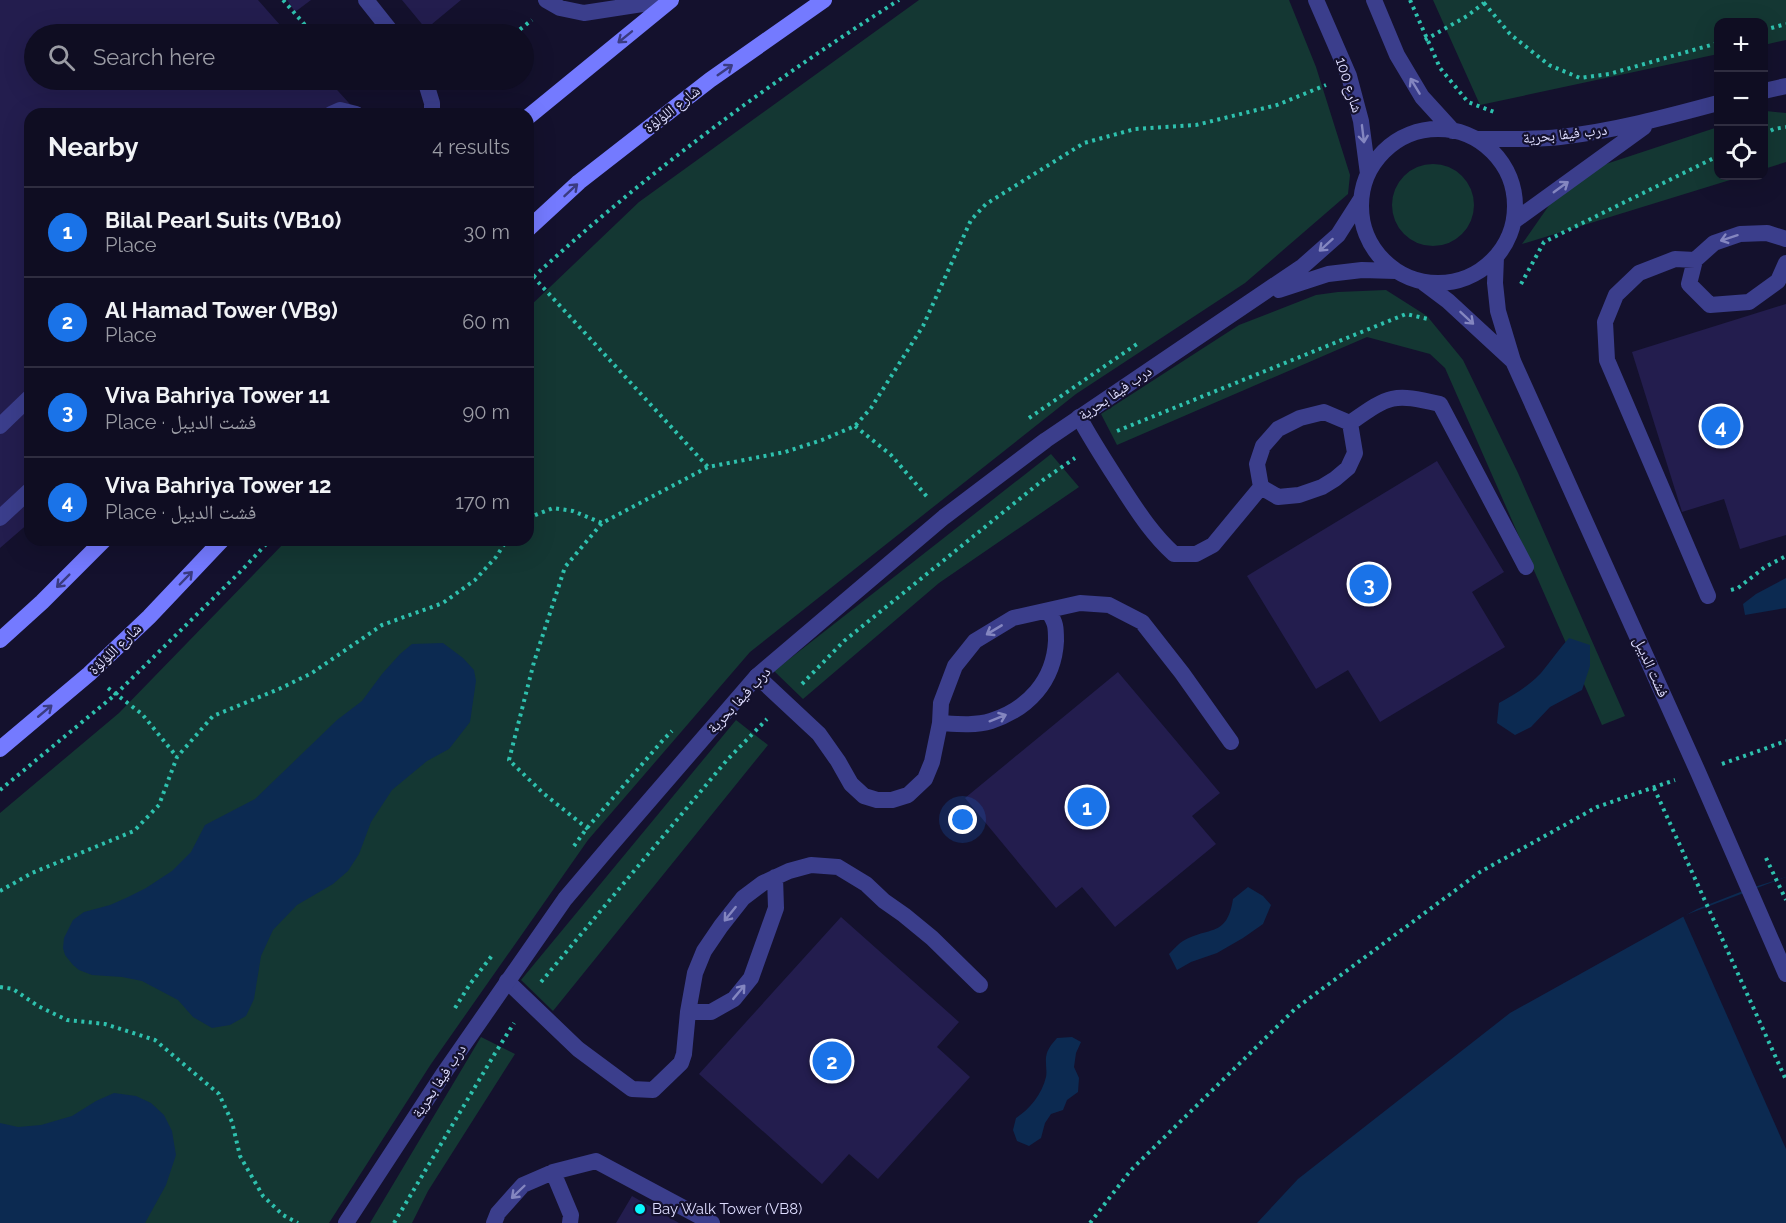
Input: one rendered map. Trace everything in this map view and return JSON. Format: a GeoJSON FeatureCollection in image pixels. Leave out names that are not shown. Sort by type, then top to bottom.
{"type":"FeatureCollection","features":[{"type":"Feature","properties":{"kind":"main road"},"geometry":{"type":"LineString","coordinates":[[534,112],[669,0]]}},
{"type":"Feature","properties":{"kind":"main road","name":"شارع اللؤلؤة"},"geometry":{"type":"LineString","coordinates":[[534,223],[579,182],[710,80],[824,0]]}},
{"type":"Feature","properties":{"kind":"main road"},"geometry":{"type":"LineString","coordinates":[[0,640],[98,546]]}},
{"type":"Feature","properties":{"kind":"main road","name":"شارع اللؤلؤة"},"geometry":{"type":"LineString","coordinates":[[0,749],[89,674],[149,617],[216,546]]}},
{"type":"Feature","properties":{"kind":"street"},"geometry":{"type":"LineString","coordinates":[[366,0],[385,24]]}},
{"type":"Feature","properties":{"kind":"street"},"geometry":{"type":"LineString","coordinates":[[546,0],[560,8],[584,13],[669,0]]}},
{"type":"Feature","properties":{"kind":"street","name":"شارع 100"},"geometry":{"type":"LineString","coordinates":[[1316,0],[1349,76],[1361,121],[1368,174]]}},
{"type":"Feature","properties":{"kind":"street"},"geometry":{"type":"LineString","coordinates":[[1374,0],[1397,55],[1422,97],[1453,131]]}},
{"type":"Feature","properties":{"kind":"street"},"geometry":{"type":"LineString","coordinates":[[1768,90],[1786,86]]}},
{"type":"Feature","properties":{"kind":"street"},"geometry":{"type":"LineString","coordinates":[[428,90],[432,108]]}},
{"type":"Feature","properties":{"kind":"street","name":"درب فيفا بحرية"},"geometry":{"type":"LineString","coordinates":[[1477,139],[1557,138],[1652,121],[1714,104]]}},
{"type":"Feature","properties":{"kind":"street","name":"درب فيفا بحرية"},"geometry":{"type":"LineString","coordinates":[[1514,221],[1652,121]]}},
{"type":"Feature","properties":{"kind":"street"},"geometry":{"type":"LineString","coordinates":[[1427,130],[1453,131],[1477,139],[1495,154],[1509,174],[1515,198],[1514,221],[1504,246],[1496,257],[1481,270],[1462,279],[1442,283],[1422,282],[1408,278],[1380,257],[1368,239],[1362,219],[1361,199],[1368,174],[1382,153],[1403,138],[1427,130]]}},
{"type":"Feature","properties":{"kind":"street","name":"درب فيفا بحرية"},"geometry":{"type":"LineString","coordinates":[[346,1223],[444,1072],[566,899],[758,676],[944,517],[1079,417],[1303,266],[1338,235],[1361,199]]}},
{"type":"Feature","properties":{"kind":"street"},"geometry":{"type":"LineString","coordinates":[[1786,239],[1767,233],[1740,234],[1714,243],[1695,260],[1689,284],[1710,305],[1749,302],[1778,281],[1786,263]]}},
{"type":"Feature","properties":{"kind":"street","name":"فشت الديبل"},"geometry":{"type":"LineString","coordinates":[[1496,257],[1495,283],[1498,310],[1513,362],[1698,772],[1786,974]]}},
{"type":"Feature","properties":{"kind":"street"},"geometry":{"type":"LineString","coordinates":[[1695,260],[1675,259],[1639,273],[1616,295],[1605,322],[1607,360],[1708,596]]}},
{"type":"Feature","properties":{"kind":"street","name":"درب فيفا بحرية"},"geometry":{"type":"LineString","coordinates":[[1256,298],[1328,274],[1362,270],[1396,271]]}},
{"type":"Feature","properties":{"kind":"street","name":"فشت الديبل"},"geometry":{"type":"LineString","coordinates":[[1422,282],[1448,301],[1513,362]]}},
{"type":"Feature","properties":{"kind":"street"},"geometry":{"type":"LineString","coordinates":[[1350,423],[1391,398],[1408,397],[1440,404],[1526,567]]}},
{"type":"Feature","properties":{"kind":"street"},"geometry":{"type":"LineString","coordinates":[[0,426],[24,403]]}},
{"type":"Feature","properties":{"kind":"street"},"geometry":{"type":"LineString","coordinates":[[1079,417],[1145,522],[1159,541],[1174,554],[1196,554],[1213,545],[1261,487],[1257,464],[1263,446],[1278,429],[1300,418],[1324,412],[1350,423]]}},
{"type":"Feature","properties":{"kind":"street"},"geometry":{"type":"LineString","coordinates":[[1261,487],[1278,497],[1299,495],[1322,487],[1335,479],[1348,468],[1355,453],[1350,423]]}},
{"type":"Feature","properties":{"kind":"street"},"geometry":{"type":"LineString","coordinates":[[0,518],[24,496]]}},
{"type":"Feature","properties":{"kind":"street"},"geometry":{"type":"LineString","coordinates":[[758,676],[819,734],[851,783],[864,796],[877,800],[892,800],[908,795],[925,779],[932,762],[940,723],[941,703],[955,666],[975,641],[1013,618],[1080,603],[1109,604],[1142,622],[1232,742]]}},
{"type":"Feature","properties":{"kind":"street"},"geometry":{"type":"LineString","coordinates":[[940,723],[988,723],[1023,705],[1042,687],[1054,662],[1056,648],[1057,629],[1048,611]]}},
{"type":"Feature","properties":{"kind":"street"},"geometry":{"type":"LineString","coordinates":[[507,981],[578,1049],[632,1089],[653,1090],[681,1063],[695,973],[704,951],[721,926],[742,898],[763,883],[789,871],[811,865],[838,867],[866,885],[932,938],[980,985]]}},
{"type":"Feature","properties":{"kind":"street"},"geometry":{"type":"LineString","coordinates":[[688,1012],[711,1012],[734,999],[751,978],[776,908],[775,877]]}},
{"type":"Feature","properties":{"kind":"street"},"geometry":{"type":"LineString","coordinates":[[495,1223],[498,1213],[523,1185],[552,1172],[596,1161],[712,1223]]}},
{"type":"Feature","properties":{"kind":"street"},"geometry":{"type":"LineString","coordinates":[[552,1172],[571,1215],[570,1223]]}},
{"type":"Feature","properties":{"kind":"path"},"geometry":{"type":"LineString","coordinates":[[283,0],[304,24]]}},
{"type":"Feature","properties":{"kind":"path"},"geometry":{"type":"LineString","coordinates":[[708,467],[534,277],[624,198],[733,114],[837,39],[899,0]]}},
{"type":"Feature","properties":{"kind":"path"},"geometry":{"type":"LineString","coordinates":[[1410,0],[1440,68],[1468,102],[1497,114]]}},
{"type":"Feature","properties":{"kind":"path"},"geometry":{"type":"LineString","coordinates":[[1397,55],[1467,16],[1483,2],[1510,34],[1541,59],[1549,65],[1580,78],[1609,74],[1714,44]]}},
{"type":"Feature","properties":{"kind":"path"},"geometry":{"type":"LineString","coordinates":[[1768,29],[1786,24]]}},
{"type":"Feature","properties":{"kind":"path"},"geometry":{"type":"LineString","coordinates":[[638,867],[543,793],[509,760],[534,662],[566,567],[602,523],[708,467],[785,452],[855,426],[871,408],[923,326],[971,220],[986,204],[1084,143],[1135,129],[1196,125],[1276,105],[1349,76]]}},
{"type":"Feature","properties":{"kind":"path"},"geometry":{"type":"LineString","coordinates":[[1768,132],[1786,127]]}},
{"type":"Feature","properties":{"kind":"path"},"geometry":{"type":"LineString","coordinates":[[855,426],[891,455],[944,517]]}},
{"type":"Feature","properties":{"kind":"path"},"geometry":{"type":"LineString","coordinates":[[534,516],[552,508],[573,511],[602,523]]}},
{"type":"Feature","properties":{"kind":"path"},"geometry":{"type":"LineString","coordinates":[[0,790],[116,694],[264,546]]}},
{"type":"Feature","properties":{"kind":"path"},"geometry":{"type":"LineString","coordinates":[[0,891],[32,873],[135,831],[159,805],[177,757],[213,716],[312,673],[382,625],[443,603],[475,580],[503,546]]}},
{"type":"Feature","properties":{"kind":"path"},"geometry":{"type":"LineString","coordinates":[[1708,596],[1738,588],[1765,567],[1786,556]]}},
{"type":"Feature","properties":{"kind":"path"},"geometry":{"type":"LineString","coordinates":[[89,674],[142,714],[177,757]]}},
{"type":"Feature","properties":{"kind":"path"},"geometry":{"type":"LineString","coordinates":[[1090,1223],[1131,1170],[1295,1009],[1480,872],[1597,807],[1786,741]]}},
{"type":"Feature","properties":{"kind":"path"},"geometry":{"type":"LineString","coordinates":[[1654,788],[1786,1080]]}},
{"type":"Feature","properties":{"kind":"path"},"geometry":{"type":"LineString","coordinates":[[1775,876],[1786,900]]}},
{"type":"Feature","properties":{"kind":"path"},"geometry":{"type":"LineString","coordinates":[[0,987],[13,988],[38,1006],[67,1020],[105,1024],[154,1040],[219,1094],[232,1122],[240,1156],[263,1196],[283,1215],[298,1223]]}},
{"type":"Feature","properties":{"kind":"green space"},"geometry":{"type":"Polygon","coordinates":[[[919,0],[1289,0],[1316,67],[1350,175],[1348,194],[1245,283],[1076,394],[750,652],[588,840],[431,1064],[329,1223],[0,1223],[0,813],[119,713],[281,546],[534,546],[534,302],[639,202],[919,0]]]}},
{"type":"Feature","properties":{"kind":"green space"},"geometry":{"type":"Polygon","coordinates":[[[1433,0],[1786,0],[1786,40],[1768,44],[1768,18],[1714,18],[1714,55],[1480,105],[1433,0]]]}},
{"type":"Feature","properties":{"kind":"green space"},"geometry":{"type":"Polygon","coordinates":[[[1768,111],[1786,113],[1786,162],[1768,168],[1768,111]]]}},
{"type":"Feature","properties":{"kind":"green space"},"geometry":{"type":"Polygon","coordinates":[[[1714,128],[1714,180],[1730,180],[1522,244],[1550,204],[1603,165],[1714,128]]]}},
{"type":"Feature","properties":{"kind":"green space"},"geometry":{"type":"Polygon","coordinates":[[[1433,164],[1449,167],[1462,176],[1471,189],[1474,205],[1471,221],[1462,234],[1449,243],[1433,246],[1417,243],[1404,234],[1395,221],[1392,205],[1395,189],[1404,176],[1417,167],[1433,164]]]}},
{"type":"Feature","properties":{"kind":"green space"},"geometry":{"type":"Polygon","coordinates":[[[1386,290],[1427,316],[1463,360],[1518,473],[1625,716],[1602,725],[1445,368],[1430,354],[1367,337],[1117,445],[1101,414],[1239,325],[1316,295],[1386,290]]]}},
{"type":"Feature","properties":{"kind":"green space"},"geometry":{"type":"Polygon","coordinates":[[[1051,454],[1079,487],[939,583],[803,699],[774,671],[1051,454]]]}},
{"type":"Feature","properties":{"kind":"green space"},"geometry":{"type":"Polygon","coordinates":[[[736,720],[768,745],[553,1011],[521,980],[736,720]]]}},
{"type":"Feature","properties":{"kind":"green space"},"geometry":{"type":"Polygon","coordinates":[[[481,1037],[515,1054],[428,1191],[412,1223],[370,1223],[481,1037]]]}},
{"type":"Feature","properties":{"kind":"water"},"geometry":{"type":"Polygon","coordinates":[[[1786,578],[1786,608],[1745,615],[1743,604],[1756,594],[1786,578]]]}},
{"type":"Feature","properties":{"kind":"water"},"geometry":{"type":"Polygon","coordinates":[[[1569,638],[1590,645],[1590,666],[1582,690],[1550,707],[1531,727],[1515,735],[1497,723],[1499,703],[1535,679],[1569,638]]]}},
{"type":"Feature","properties":{"kind":"water"},"geometry":{"type":"Polygon","coordinates":[[[443,643],[463,658],[474,670],[476,681],[470,722],[449,749],[427,761],[392,790],[371,822],[359,854],[348,871],[333,884],[297,905],[273,930],[261,956],[254,999],[246,1016],[230,1025],[212,1028],[193,1017],[178,1000],[142,981],[92,975],[73,965],[65,955],[63,948],[64,938],[73,920],[84,912],[126,898],[172,871],[191,852],[205,825],[255,799],[337,720],[362,701],[400,654],[412,644],[443,643]]]}},
{"type":"Feature","properties":{"kind":"water"},"geometry":{"type":"Polygon","coordinates":[[[1786,877],[1786,1223],[1257,1223],[1298,1179],[1510,1013],[1697,909],[1786,877]]]}},
{"type":"Feature","properties":{"kind":"water"},"geometry":{"type":"Polygon","coordinates":[[[1248,887],[1263,896],[1271,905],[1263,924],[1217,953],[1191,962],[1177,970],[1169,954],[1183,941],[1221,925],[1226,920],[1233,899],[1248,887]]]}},
{"type":"Feature","properties":{"kind":"water"},"geometry":{"type":"Polygon","coordinates":[[[1072,1037],[1081,1042],[1076,1053],[1074,1067],[1079,1078],[1078,1092],[1067,1100],[1063,1110],[1051,1114],[1045,1123],[1041,1138],[1029,1146],[1017,1141],[1013,1130],[1016,1118],[1031,1106],[1042,1089],[1046,1077],[1046,1056],[1049,1049],[1057,1038],[1072,1037]]]}},
{"type":"Feature","properties":{"kind":"water"},"geometry":{"type":"Polygon","coordinates":[[[114,1093],[136,1096],[151,1103],[164,1115],[172,1131],[176,1155],[166,1185],[145,1223],[0,1223],[0,1123],[18,1127],[41,1125],[72,1116],[114,1093]]]}},
{"type":"Feature","properties":{"kind":"pier"},"geometry":{"type":"Polygon","coordinates":[[[1786,877],[1786,1149],[1683,916],[1786,877]]]}},
{"type":"Feature","properties":{"kind":"building"},"geometry":{"type":"Polygon","coordinates":[[[0,0],[258,0],[279,24],[24,24],[24,90],[337,90],[354,108],[24,108],[24,527],[0,548],[0,0]]]}},
{"type":"Feature","properties":{"kind":"building"},"geometry":{"type":"Polygon","coordinates":[[[287,0],[311,0],[295,12],[287,0]]]}},
{"type":"Feature","properties":{"kind":"building"},"geometry":{"type":"Polygon","coordinates":[[[402,0],[461,0],[432,24],[422,24],[402,0]]]}},
{"type":"Feature","properties":{"kind":"building"},"geometry":{"type":"Polygon","coordinates":[[[1786,304],[1786,535],[1740,549],[1724,499],[1682,512],[1632,352],[1786,304]]]}},
{"type":"Feature","properties":{"kind":"building"},"geometry":{"type":"Polygon","coordinates":[[[1437,461],[1504,572],[1472,592],[1505,647],[1380,722],[1348,670],[1316,689],[1247,576],[1437,461]]]}},
{"type":"Feature","properties":{"kind":"building"},"geometry":{"type":"Polygon","coordinates":[[[1118,672],[1220,793],[1192,816],[1216,844],[1115,927],[1082,887],[1056,908],[965,798],[1118,672]]]}},
{"type":"Feature","properties":{"kind":"building"},"geometry":{"type":"Polygon","coordinates":[[[841,917],[959,1022],[937,1047],[970,1077],[878,1179],[849,1154],[822,1184],[699,1074],[841,917]]]}},
{"type":"Feature","properties":{"kind":"building","name":"Bay Walk Tower (VB8)"},"geometry":{"type":"Polygon","coordinates":[[[632,1196],[679,1223],[616,1223],[632,1196]]]}},
{"type":"Feature","properties":{"kind":"place","name":"Viva Bahriya Tower 12"},"geometry":{"type":"Point","coordinates":[1721,426]}},
{"type":"Feature","properties":{"kind":"place","name":"Viva Bahriya Tower 11"},"geometry":{"type":"Point","coordinates":[1369,584]}},
{"type":"Feature","properties":{"kind":"place","name":"Bilal Pearl Suits (VB10)"},"geometry":{"type":"Point","coordinates":[1087,807]}},
{"type":"Feature","properties":{"kind":"place","name":"Al Hamad Tower (VB9)"},"geometry":{"type":"Point","coordinates":[832,1061]}},
{"type":"Feature","properties":{"kind":"place","name":"Bay Walk Tower (VB8)"},"geometry":{"type":"Point","coordinates":[640,1209]}}]}
